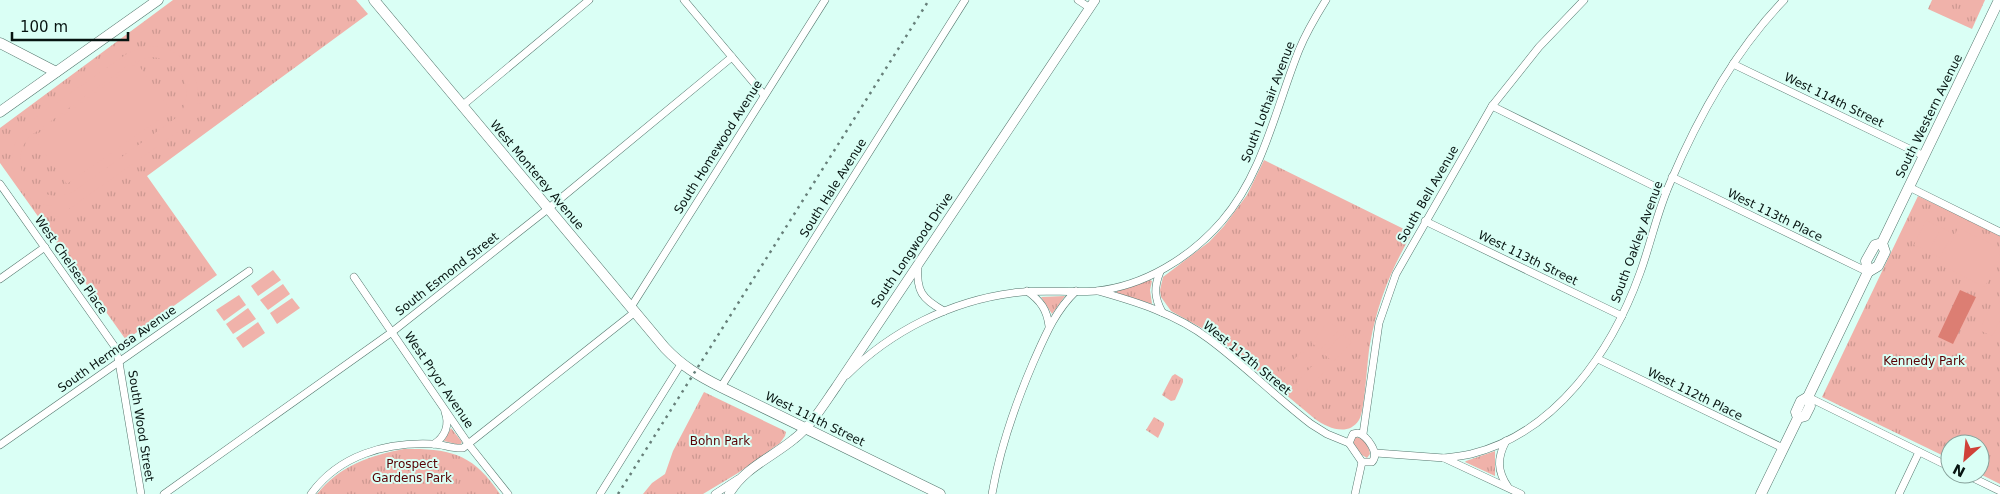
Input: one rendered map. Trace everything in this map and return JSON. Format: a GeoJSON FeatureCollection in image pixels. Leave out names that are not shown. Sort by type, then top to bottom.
{"type":"FeatureCollection","features":[{"type":"Feature","properties":{"kind":"main road"},"geometry":{"type":"LineString","coordinates":[[0,112],[157,0]]}},
{"type":"Feature","properties":{"kind":"main road","name":"South Western Avenue"},"geometry":{"type":"LineString","coordinates":[[1762,494],[1798,418],[1805,416],[1810,406],[1808,398],[1868,272],[1866,261],[1875,245],[1882,244],[1999,0]]}},
{"type":"Feature","properties":{"kind":"main road","name":"West Monterey Avenue"},"geometry":{"type":"LineString","coordinates":[[376,1],[665,348],[681,364]]}},
{"type":"Feature","properties":{"kind":"main road"},"geometry":{"type":"LineString","coordinates":[[0,43],[56,72]]}},
{"type":"Feature","properties":{"kind":"main road","name":"West 111th Street"},"geometry":{"type":"LineString","coordinates":[[681,364],[694,374],[940,494]]}},
{"type":"Feature","properties":{"kind":"street"},"geometry":{"type":"LineString","coordinates":[[463,105],[589,0]]}},
{"type":"Feature","properties":{"kind":"street"},"geometry":{"type":"LineString","coordinates":[[684,0],[764,95]]}},
{"type":"Feature","properties":{"kind":"street","name":"South Homewood Avenue"},"geometry":{"type":"LineString","coordinates":[[469,445],[633,309],[764,95],[825,0]]}},
{"type":"Feature","properties":{"kind":"street","name":"South Hale Avenue"},"geometry":{"type":"LineString","coordinates":[[721,387],[965,0]]}},
{"type":"Feature","properties":{"kind":"street"},"geometry":{"type":"LineString","coordinates":[[1078,0],[1092,4]]}},
{"type":"Feature","properties":{"kind":"street","name":"South Lothair Avenue"},"geometry":{"type":"LineString","coordinates":[[835,389],[866,358],[889,340],[915,324],[944,310],[988,297],[1027,291],[1097,291],[1131,283],[1160,272],[1205,239],[1234,206],[1266,143],[1300,49],[1326,0]]}},
{"type":"Feature","properties":{"kind":"street","name":"South Bell Avenue"},"geometry":{"type":"LineString","coordinates":[[1363,434],[1379,323],[1396,274],[1492,106],[1539,47],[1584,0]]}},
{"type":"Feature","properties":{"kind":"street","name":"South Oakley Avenue"},"geometry":{"type":"LineString","coordinates":[[1444,458],[1470,454],[1506,441],[1536,423],[1557,405],[1598,359],[1622,316],[1640,272],[1666,192],[1696,125],[1733,64],[1755,33],[1784,0]]}},
{"type":"Feature","properties":{"kind":"street","name":"South Longwood Drive"},"geometry":{"type":"LineString","coordinates":[[729,494],[741,476],[795,439],[805,429],[835,389],[1092,4]]}},
{"type":"Feature","properties":{"kind":"street","name":"South Esmond Street"},"geometry":{"type":"LineString","coordinates":[[164,494],[392,332],[549,208],[732,56]]}},
{"type":"Feature","properties":{"kind":"street","name":"West 114th Street"},"geometry":{"type":"LineString","coordinates":[[1733,64],[1924,156]]}},
{"type":"Feature","properties":{"kind":"street"},"geometry":{"type":"LineString","coordinates":[[1492,106],[1666,192]]}},
{"type":"Feature","properties":{"kind":"street","name":"West 113th Place"},"geometry":{"type":"LineString","coordinates":[[1672,177],[1868,272]]}},
{"type":"Feature","properties":{"kind":"street","name":"West Chelsea Place"},"geometry":{"type":"LineString","coordinates":[[0,184],[115,347],[120,362]]}},
{"type":"Feature","properties":{"kind":"street"},"geometry":{"type":"LineString","coordinates":[[1909,187],[2000,232]]}},
{"type":"Feature","properties":{"kind":"street","name":"West 113th Street"},"geometry":{"type":"LineString","coordinates":[[1425,221],[1622,316]]}},
{"type":"Feature","properties":{"kind":"street"},"geometry":{"type":"LineString","coordinates":[[0,279],[45,247]]}},
{"type":"Feature","properties":{"kind":"street"},"geometry":{"type":"LineString","coordinates":[[918,264],[917,280],[924,297],[944,310]]}},
{"type":"Feature","properties":{"kind":"street","name":"South Hermosa Avenue"},"geometry":{"type":"LineString","coordinates":[[0,445],[249,271]]}},
{"type":"Feature","properties":{"kind":"street"},"geometry":{"type":"LineString","coordinates":[[1160,272],[1154,292],[1162,312]]}},
{"type":"Feature","properties":{"kind":"street","name":"West Pryor Avenue"},"geometry":{"type":"LineString","coordinates":[[354,277],[469,445],[508,494]]}},
{"type":"Feature","properties":{"kind":"street"},"geometry":{"type":"LineString","coordinates":[[1027,291],[1040,301],[1047,315],[1049,327]]}},
{"type":"Feature","properties":{"kind":"street","name":"West 112th Street"},"geometry":{"type":"LineString","coordinates":[[1097,291],[1162,312],[1208,338],[1311,424],[1349,443]]}},
{"type":"Feature","properties":{"kind":"street"},"geometry":{"type":"LineString","coordinates":[[992,494],[995,475],[1012,418],[1049,327],[1058,311],[1076,292]]}},
{"type":"Feature","properties":{"kind":"street","name":"West 112th Place"},"geometry":{"type":"LineString","coordinates":[[1598,359],[1783,448]]}},
{"type":"Feature","properties":{"kind":"street","name":"South Wood Street"},"geometry":{"type":"LineString","coordinates":[[120,362],[141,494]]}},
{"type":"Feature","properties":{"kind":"street"},"geometry":{"type":"LineString","coordinates":[[600,494],[681,364]]}},
{"type":"Feature","properties":{"kind":"street"},"geometry":{"type":"LineString","coordinates":[[1808,398],[1940,462]]}},
{"type":"Feature","properties":{"kind":"street"},"geometry":{"type":"LineString","coordinates":[[434,444],[440,440],[446,428],[447,417],[444,408]]}},
{"type":"Feature","properties":{"kind":"street"},"geometry":{"type":"LineString","coordinates":[[1355,494],[1362,462],[1349,443],[1353,434],[1358,432],[1363,434],[1376,453],[1372,462],[1362,462]]}},
{"type":"Feature","properties":{"kind":"street"},"geometry":{"type":"LineString","coordinates":[[1506,441],[1501,449],[1498,464],[1499,473],[1508,488]]}},
{"type":"Feature","properties":{"kind":"street"},"geometry":{"type":"LineString","coordinates":[[311,494],[326,476],[354,457],[389,446],[434,444],[456,449],[469,445]]}},
{"type":"Feature","properties":{"kind":"street"},"geometry":{"type":"LineString","coordinates":[[1899,494],[1920,452]]}},
{"type":"Feature","properties":{"kind":"street"},"geometry":{"type":"LineString","coordinates":[[1376,453],[1444,458],[1521,494]]}},
{"type":"Feature","properties":{"kind":"street"},"geometry":{"type":"LineString","coordinates":[[715,494],[741,476]]}},
{"type":"Feature","properties":{"kind":"street"},"geometry":{"type":"LineString","coordinates":[[1986,484],[2000,491]]}},
{"type":"Feature","properties":{"kind":"green space"},"geometry":{"type":"Polygon","coordinates":[[[173,0],[356,0],[368,14],[147,176],[217,275],[126,340],[0,163],[0,128],[173,0]]]}},
{"type":"Feature","properties":{"kind":"green space"},"geometry":{"type":"Polygon","coordinates":[[[1932,0],[1985,0],[1972,29],[1928,9],[1932,0]]]}},
{"type":"Feature","properties":{"kind":"green space"},"geometry":{"type":"Polygon","coordinates":[[[145,46],[169,50],[178,55],[186,62],[196,81],[198,92],[197,104],[200,103],[207,111],[55,219],[49,210],[52,206],[37,202],[26,195],[18,184],[13,172],[12,159],[15,145],[21,132],[30,121],[128,53],[145,46]],[[150,57],[130,64],[29,137],[22,149],[20,161],[22,172],[28,182],[37,190],[47,195],[60,196],[73,192],[180,115],[185,105],[186,85],[177,69],[161,59],[150,57]]]}},
{"type":"Feature","properties":{"kind":"green space"},"geometry":{"type":"Polygon","coordinates":[[[137,63],[171,111],[67,184],[33,137],[137,63]]]}},
{"type":"Feature","properties":{"kind":"green space"},"geometry":{"type":"Polygon","coordinates":[[[1264,160],[1412,233],[1392,273],[1381,300],[1373,328],[1361,415],[1354,425],[1344,430],[1332,428],[1315,419],[1214,335],[1171,311],[1161,297],[1160,290],[1163,277],[1209,242],[1224,226],[1247,195],[1264,160]]]}},
{"type":"Feature","properties":{"kind":"green space","name":"Kennedy Park"},"geometry":{"type":"Polygon","coordinates":[[[1918,196],[2000,235],[2000,484],[1990,479],[1990,434],[1940,434],[1940,454],[1822,397],[1918,196]]]}},
{"type":"Feature","properties":{"kind":"green space"},"geometry":{"type":"Polygon","coordinates":[[[1926,220],[1937,226],[1925,250],[1914,245],[1926,220]]]}},
{"type":"Feature","properties":{"kind":"green space"},"geometry":{"type":"Polygon","coordinates":[[[1941,227],[1952,233],[1940,258],[1929,252],[1941,227]]]}},
{"type":"Feature","properties":{"kind":"green space"},"geometry":{"type":"Polygon","coordinates":[[[1958,228],[2000,248],[2000,254],[1985,287],[1940,265],[1958,228]]]}},
{"type":"Feature","properties":{"kind":"green space"},"geometry":{"type":"Polygon","coordinates":[[[273,270],[281,280],[258,296],[251,286],[273,270]]]}},
{"type":"Feature","properties":{"kind":"green space"},"geometry":{"type":"Polygon","coordinates":[[[1150,280],[1152,281],[1150,290],[1152,304],[1117,293],[1117,291],[1150,280]]]}},
{"type":"Feature","properties":{"kind":"green space"},"geometry":{"type":"Polygon","coordinates":[[[283,284],[290,294],[268,310],[260,300],[283,284]]]}},
{"type":"Feature","properties":{"kind":"green space"},"geometry":{"type":"Polygon","coordinates":[[[239,295],[246,305],[224,321],[216,310],[239,295]]]}},
{"type":"Feature","properties":{"kind":"green space"},"geometry":{"type":"Polygon","coordinates":[[[1065,296],[1052,314],[1041,297],[1065,296]]]}},
{"type":"Feature","properties":{"kind":"green space"},"geometry":{"type":"Polygon","coordinates":[[[292,298],[300,308],[277,324],[270,313],[292,298]]]}},
{"type":"Feature","properties":{"kind":"green space"},"geometry":{"type":"Polygon","coordinates":[[[1992,305],[2000,309],[2000,321],[1992,336],[1979,330],[1992,305]]]}},
{"type":"Feature","properties":{"kind":"green space"},"geometry":{"type":"Polygon","coordinates":[[[248,308],[256,319],[233,334],[226,324],[248,308]]]}},
{"type":"Feature","properties":{"kind":"green space"},"geometry":{"type":"Polygon","coordinates":[[[1329,321],[1339,330],[1320,350],[1311,342],[1329,321]]]}},
{"type":"Feature","properties":{"kind":"green space"},"geometry":{"type":"Polygon","coordinates":[[[258,322],[265,333],[243,348],[236,338],[258,322]]]}},
{"type":"Feature","properties":{"kind":"green space"},"geometry":{"type":"Polygon","coordinates":[[[1342,334],[1352,342],[1333,362],[1324,354],[1342,334]]]}},
{"type":"Feature","properties":{"kind":"green space"},"geometry":{"type":"Polygon","coordinates":[[[1302,351],[1311,359],[1292,380],[1283,371],[1302,351]]]}},
{"type":"Feature","properties":{"kind":"green space"},"geometry":{"type":"Polygon","coordinates":[[[1315,363],[1324,372],[1305,392],[1296,383],[1315,363]]]}},
{"type":"Feature","properties":{"kind":"green space"},"geometry":{"type":"Polygon","coordinates":[[[1175,374],[1183,379],[1183,382],[1175,400],[1171,401],[1162,395],[1175,374]]]}},
{"type":"Feature","properties":{"kind":"green space","name":"Bohn Park"},"geometry":{"type":"Polygon","coordinates":[[[704,392],[783,430],[786,432],[785,436],[780,443],[738,473],[703,494],[643,494],[652,483],[665,474],[673,451],[704,392]]]}},
{"type":"Feature","properties":{"kind":"green space"},"geometry":{"type":"Polygon","coordinates":[[[1154,417],[1164,423],[1158,438],[1146,430],[1154,417]]]}},
{"type":"Feature","properties":{"kind":"green space"},"geometry":{"type":"Polygon","coordinates":[[[451,428],[462,442],[460,445],[444,441],[451,428]]]}},
{"type":"Feature","properties":{"kind":"green space"},"geometry":{"type":"Polygon","coordinates":[[[1356,437],[1364,441],[1369,448],[1370,454],[1367,458],[1362,455],[1354,444],[1353,440],[1356,437]]]}},
{"type":"Feature","properties":{"kind":"green space","name":"Prospect Gardens Park"},"geometry":{"type":"Polygon","coordinates":[[[404,449],[435,450],[460,456],[480,470],[500,494],[317,494],[335,476],[356,463],[404,449]]]}},
{"type":"Feature","properties":{"kind":"green space"},"geometry":{"type":"Polygon","coordinates":[[[1495,451],[1495,476],[1465,462],[1466,461],[1495,451]]]}},
{"type":"Feature","properties":{"kind":"shaded area"},"geometry":{"type":"Polygon","coordinates":[[[1960,290],[1976,297],[1953,344],[1938,337],[1960,290]]]}},
{"type":"Feature","properties":{"kind":"railway"},"geometry":{"type":"LineString","coordinates":[[618,494],[929,0]]}}]}
